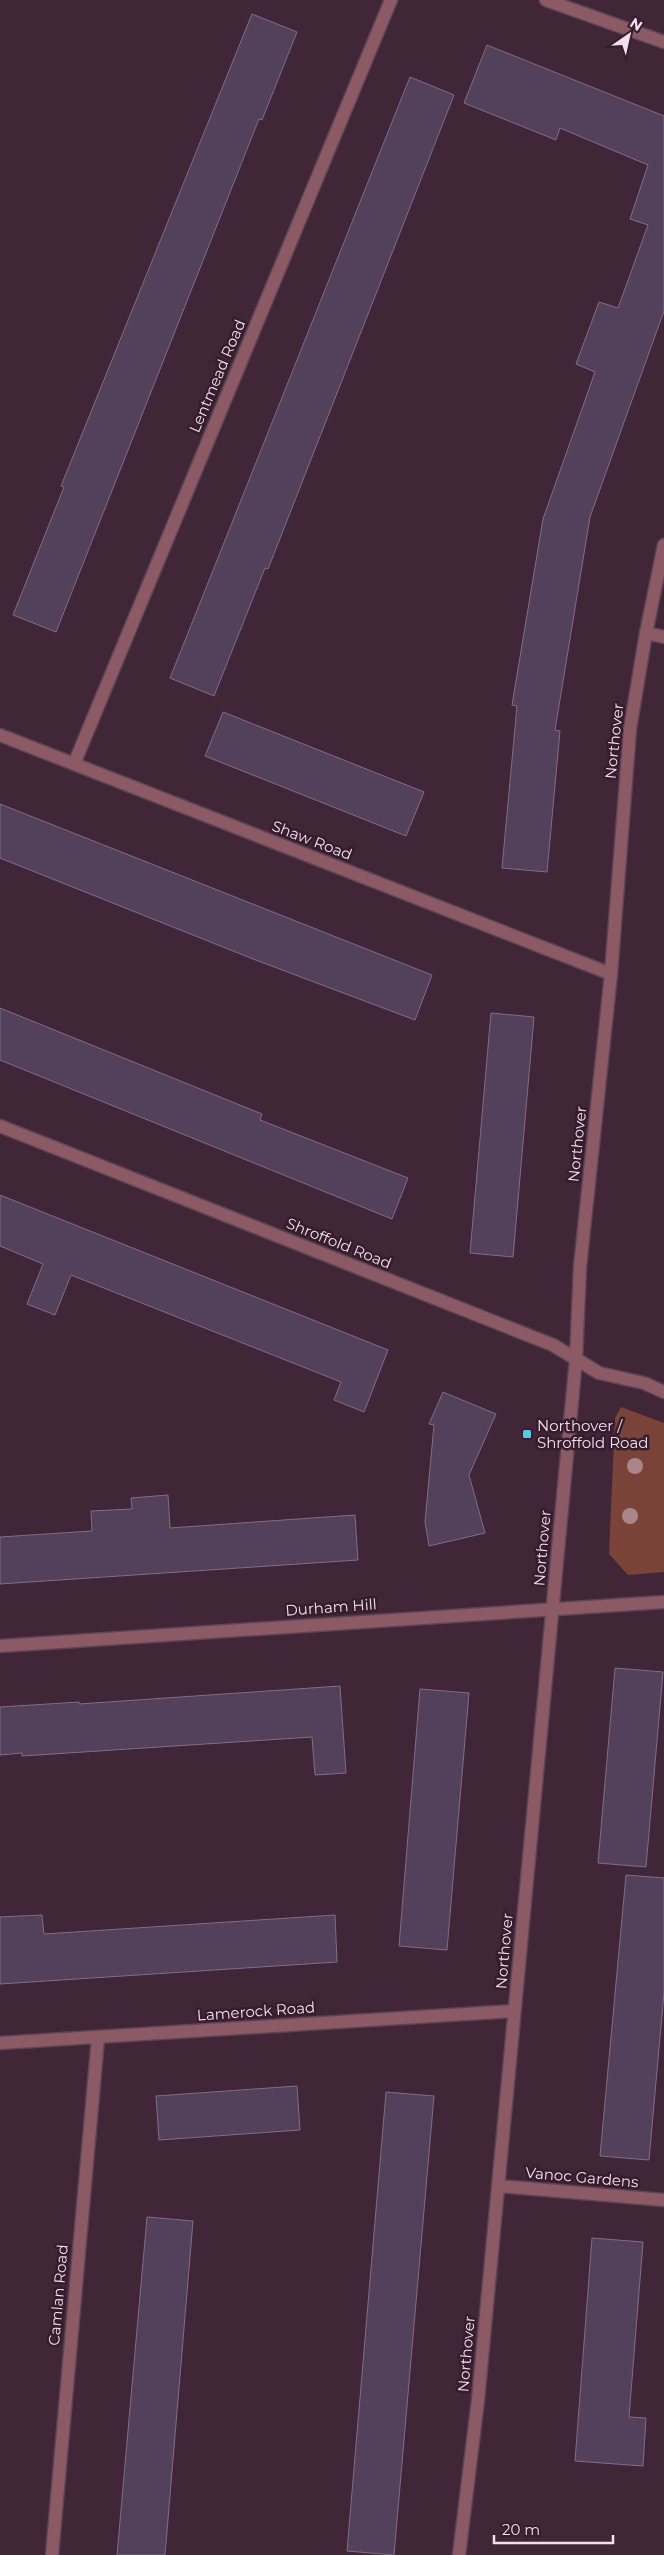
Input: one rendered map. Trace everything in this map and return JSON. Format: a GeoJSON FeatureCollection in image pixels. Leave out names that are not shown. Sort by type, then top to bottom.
{"type":"FeatureCollection","features":[{"type":"Feature","properties":{"kind":"street","name":"Lentmead Road"},"geometry":{"type":"LineString","coordinates":[[74,764],[391,0]]}},
{"type":"Feature","properties":{"kind":"street"},"geometry":{"type":"LineString","coordinates":[[546,0],[664,42]]}},
{"type":"Feature","properties":{"kind":"street","name":"Northover"},"geometry":{"type":"LineString","coordinates":[[459,2555],[478,2400],[576,1359],[580,1267],[611,974],[630,728],[646,633],[664,545]]}},
{"type":"Feature","properties":{"kind":"street"},"geometry":{"type":"LineString","coordinates":[[646,633],[664,637]]}},
{"type":"Feature","properties":{"kind":"street","name":"Shaw Road"},"geometry":{"type":"LineString","coordinates":[[0,735],[611,974]]}},
{"type":"Feature","properties":{"kind":"street","name":"Shroffold Road"},"geometry":{"type":"LineString","coordinates":[[0,1126],[553,1345],[599,1373],[644,1383],[664,1392]]}},
{"type":"Feature","properties":{"kind":"street","name":"Durham Hill"},"geometry":{"type":"LineString","coordinates":[[0,1646],[664,1602]]}},
{"type":"Feature","properties":{"kind":"street","name":"Lamerock Road"},"geometry":{"type":"LineString","coordinates":[[0,2043],[514,2011]]}},
{"type":"Feature","properties":{"kind":"street","name":"Camlan Road"},"geometry":{"type":"LineString","coordinates":[[52,2555],[98,2038]]}},
{"type":"Feature","properties":{"kind":"street","name":"Vanoc Gardens"},"geometry":{"type":"LineString","coordinates":[[498,2186],[664,2200]]}},
{"type":"Feature","properties":{"kind":"shaded area"},"geometry":{"type":"Polygon","coordinates":[[[621,1407],[664,1423],[664,1572],[628,1575],[609,1554],[615,1418],[621,1407]]]}},
{"type":"Feature","properties":{"kind":"building"},"geometry":{"type":"Polygon","coordinates":[[[252,14],[297,32],[262,120],[259,119],[56,632],[13,615],[64,487],[61,486],[252,14]]]}},
{"type":"Feature","properties":{"kind":"building"},"geometry":{"type":"Polygon","coordinates":[[[487,45],[664,116],[664,311],[590,517],[555,730],[560,731],[547,872],[502,868],[517,706],[512,705],[543,519],[595,372],[576,364],[599,302],[618,308],[648,225],[630,219],[648,165],[560,128],[556,140],[464,103],[487,45]]]}},
{"type":"Feature","properties":{"kind":"building"},"geometry":{"type":"Polygon","coordinates":[[[410,77],[454,95],[268,569],[265,568],[214,696],[170,678],[410,77]]]}},
{"type":"Feature","properties":{"kind":"building"},"geometry":{"type":"Polygon","coordinates":[[[223,712],[424,792],[406,836],[205,756],[223,712]]]}},
{"type":"Feature","properties":{"kind":"building"},"geometry":{"type":"Polygon","coordinates":[[[0,804],[432,975],[415,1020],[253,959],[0,858],[0,804]]]}},
{"type":"Feature","properties":{"kind":"building"},"geometry":{"type":"Polygon","coordinates":[[[0,1008],[262,1114],[260,1120],[408,1178],[392,1219],[0,1060],[0,1008]]]}},
{"type":"Feature","properties":{"kind":"building"},"geometry":{"type":"Polygon","coordinates":[[[491,1013],[534,1017],[513,1257],[470,1253],[491,1013]]]}},
{"type":"Feature","properties":{"kind":"building"},"geometry":{"type":"Polygon","coordinates":[[[0,1195],[388,1350],[364,1412],[334,1400],[341,1382],[71,1275],[55,1315],[27,1304],[43,1264],[0,1246],[0,1195]]]}},
{"type":"Feature","properties":{"kind":"building"},"geometry":{"type":"Polygon","coordinates":[[[443,1392],[496,1414],[469,1475],[485,1533],[429,1546],[425,1522],[434,1425],[429,1424],[443,1392]]]}},
{"type":"Feature","properties":{"kind":"building"},"geometry":{"type":"Polygon","coordinates":[[[168,1495],[170,1528],[355,1515],[358,1560],[0,1584],[0,1537],[92,1531],[91,1511],[132,1509],[131,1498],[168,1495]]]}},
{"type":"Feature","properties":{"kind":"building"},"geometry":{"type":"Polygon","coordinates":[[[615,1668],[663,1672],[646,1867],[598,1863],[615,1668]]]}},
{"type":"Feature","properties":{"kind":"building"},"geometry":{"type":"Polygon","coordinates":[[[340,1686],[346,1773],[315,1775],[312,1737],[22,1756],[22,1753],[0,1755],[0,1707],[79,1702],[79,1704],[340,1686]]]}},
{"type":"Feature","properties":{"kind":"building"},"geometry":{"type":"Polygon","coordinates":[[[420,1689],[469,1693],[447,1950],[399,1946],[420,1689]]]}},
{"type":"Feature","properties":{"kind":"building"},"geometry":{"type":"Polygon","coordinates":[[[626,1875],[664,1878],[664,1993],[649,2160],[600,2156],[626,1875]]]}},
{"type":"Feature","properties":{"kind":"building"},"geometry":{"type":"Polygon","coordinates":[[[42,1915],[44,1934],[335,1915],[337,1962],[0,1984],[0,1917],[42,1915]]]}},
{"type":"Feature","properties":{"kind":"building"},"geometry":{"type":"Polygon","coordinates":[[[297,2086],[300,2130],[159,2140],[156,2096],[297,2086]]]}},
{"type":"Feature","properties":{"kind":"building"},"geometry":{"type":"Polygon","coordinates":[[[386,2092],[434,2096],[394,2555],[347,2551],[386,2092]]]}},
{"type":"Feature","properties":{"kind":"building"},"geometry":{"type":"Polygon","coordinates":[[[147,2217],[193,2221],[165,2555],[117,2555],[147,2217]]]}},
{"type":"Feature","properties":{"kind":"building"},"geometry":{"type":"Polygon","coordinates":[[[592,2238],[643,2242],[629,2417],[646,2418],[643,2466],[575,2461],[592,2238]]]}},
{"type":"Feature","properties":{"kind":"place","name":"Northover / Shroffold Road"},"geometry":{"type":"Point","coordinates":[527,1434]}}]}
